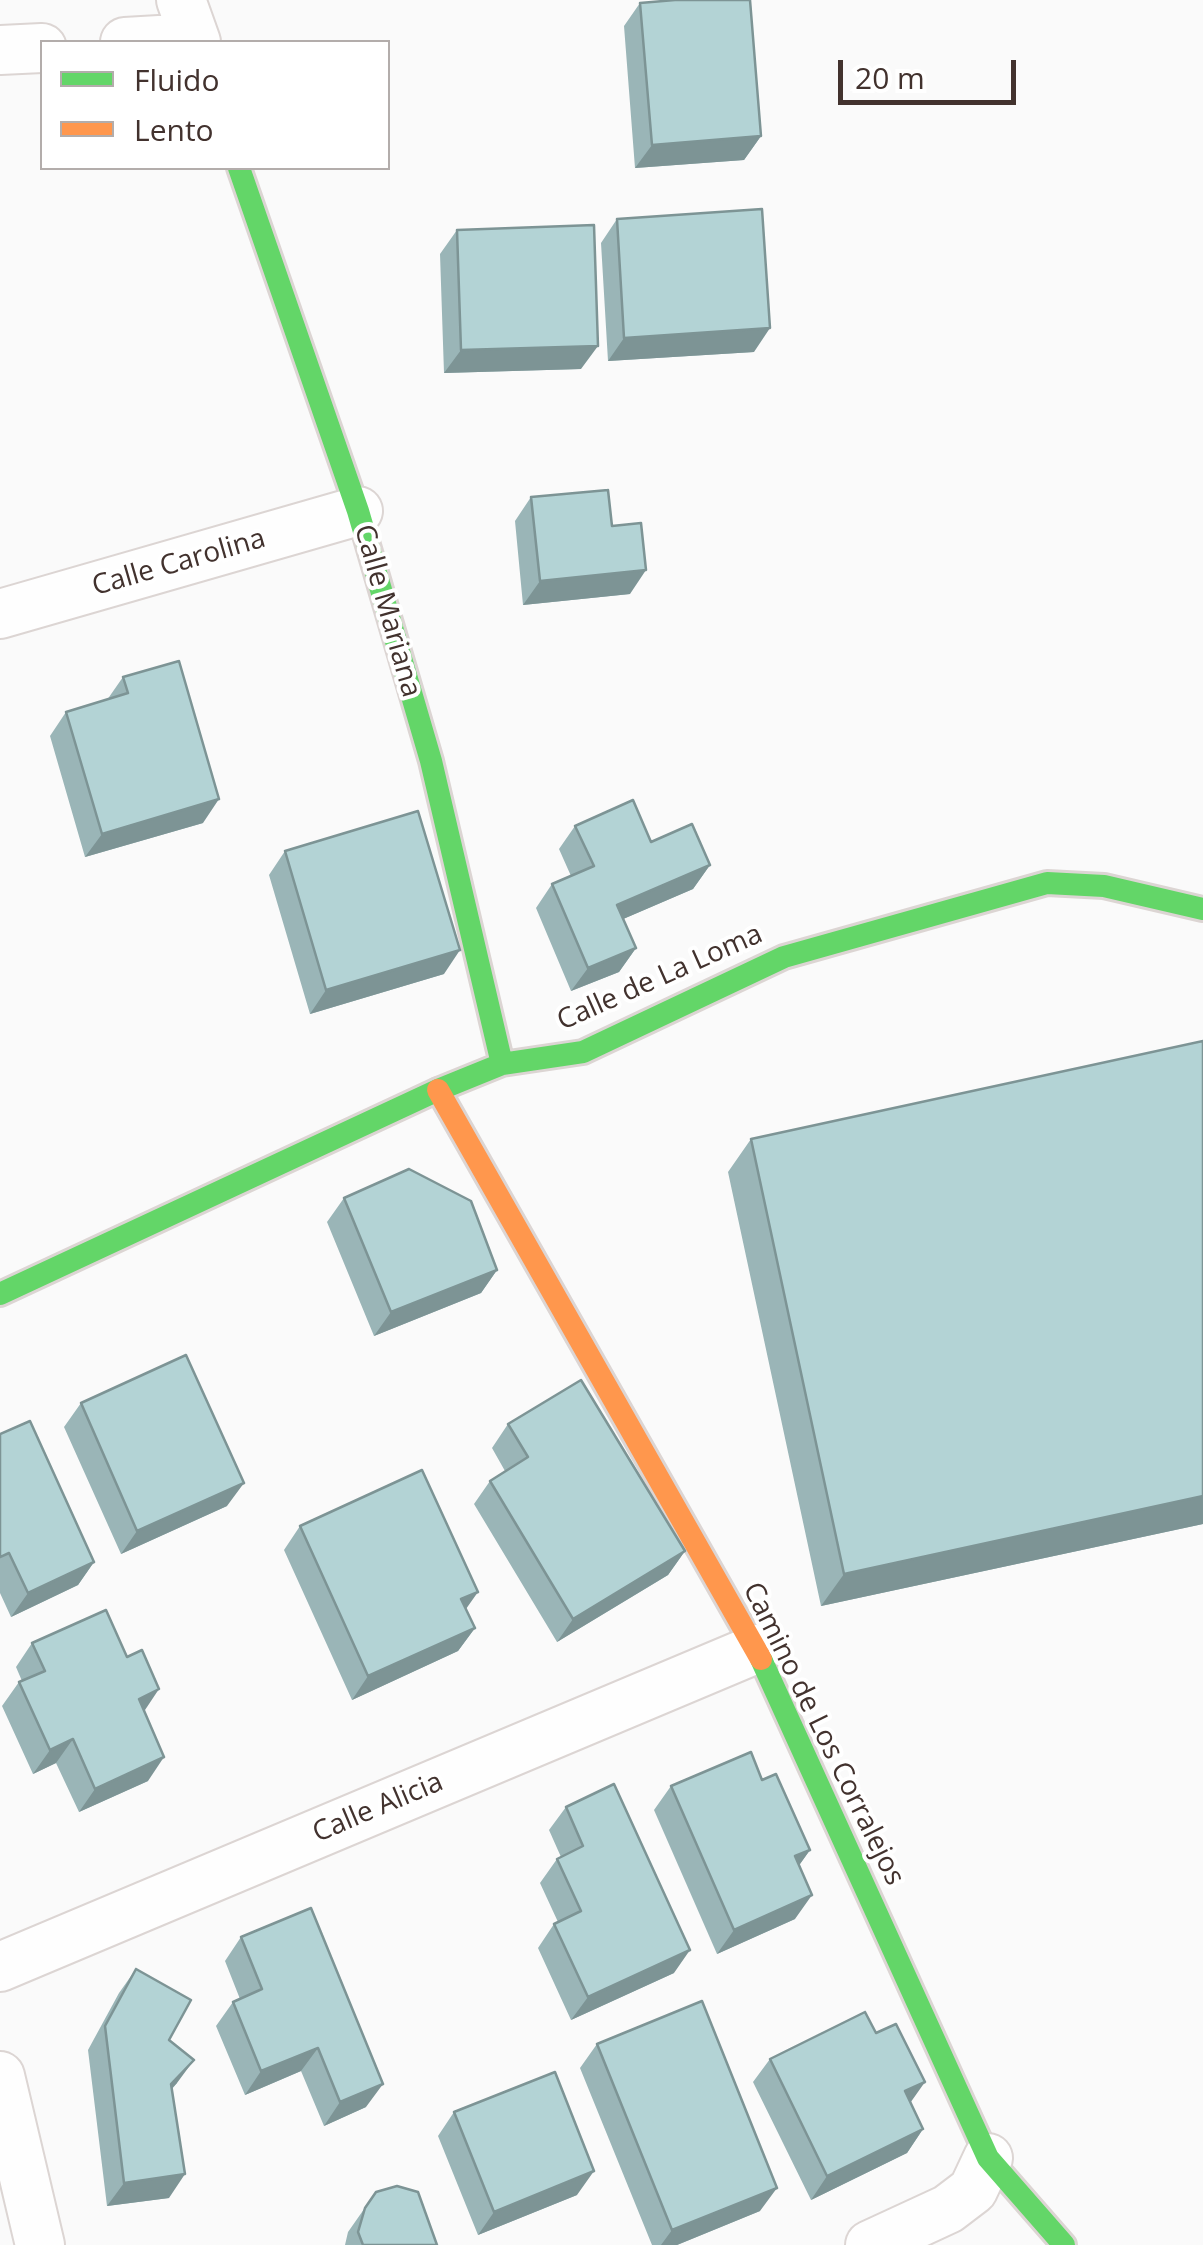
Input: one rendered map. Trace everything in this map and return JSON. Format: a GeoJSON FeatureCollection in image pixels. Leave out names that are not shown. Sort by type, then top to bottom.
{"type":"FeatureCollection","features":[{"type":"Feature","properties":{"kind":"street"},"geometry":{"type":"LineString","coordinates":[[134,40],[190,27]]}},
{"type":"Feature","properties":{"kind":"street"},"geometry":{"type":"LineString","coordinates":[[0,50],[40,48]]}},
{"type":"Feature","properties":{"kind":"street","name":"Calle Mariana"},"geometry":{"type":"LineString","coordinates":[[240,170],[358,510],[431,760],[502,1064]]}},
{"type":"Feature","properties":{"kind":"street","name":"Calle Carolina"},"geometry":{"type":"LineString","coordinates":[[0,614],[358,510]]}},
{"type":"Feature","properties":{"kind":"street","name":"Calle de La Loma"},"geometry":{"type":"LineString","coordinates":[[0,1294],[438,1090],[502,1064],[583,1052],[784,957],[1046,884],[1104,886],[1203,909]]}},
{"type":"Feature","properties":{"kind":"street","name":"Camino de Los Corralejos"},"geometry":{"type":"LineString","coordinates":[[438,1090],[756,1650],[988,2158],[1064,2245]]}},
{"type":"Feature","properties":{"kind":"street","name":"Calle Alicia"},"geometry":{"type":"LineString","coordinates":[[0,1967],[756,1650]]}},
{"type":"Feature","properties":{"kind":"street"},"geometry":{"type":"LineString","coordinates":[[0,2076],[40,2245]]}},
{"type":"Feature","properties":{"kind":"street"},"geometry":{"type":"LineString","coordinates":[[870,2245],[948,2209],[973,2190],[988,2158]]}},
{"type":"Feature","properties":{"kind":"building"},"geometry":{"type":"Polygon","coordinates":[[[750,0],[761,136],[652,145],[640,3],[750,0]]]}},
{"type":"Feature","properties":{"kind":"building"},"geometry":{"type":"Polygon","coordinates":[[[762,209],[770,328],[624,338],[617,219],[762,209]]]}},
{"type":"Feature","properties":{"kind":"building"},"geometry":{"type":"Polygon","coordinates":[[[594,225],[598,346],[461,350],[457,230],[594,225]]]}},
{"type":"Feature","properties":{"kind":"building"},"geometry":{"type":"Polygon","coordinates":[[[608,490],[612,526],[641,523],[646,570],[540,581],[531,497],[608,490]]]}},
{"type":"Feature","properties":{"kind":"building"},"geometry":{"type":"Polygon","coordinates":[[[179,661],[219,799],[102,834],[66,712],[128,693],[123,677],[179,661]]]}},
{"type":"Feature","properties":{"kind":"building"},"geometry":{"type":"Polygon","coordinates":[[[633,800],[651,842],[692,824],[710,865],[617,905],[636,948],[588,968],[552,884],[594,866],[575,826],[633,800]]]}},
{"type":"Feature","properties":{"kind":"building"},"geometry":{"type":"Polygon","coordinates":[[[418,811],[460,950],[326,990],[285,851],[418,811]]]}},
{"type":"Feature","properties":{"kind":"building"},"geometry":{"type":"Polygon","coordinates":[[[1203,1041],[1203,1496],[844,1574],[751,1139],[1203,1041]]]}},
{"type":"Feature","properties":{"kind":"building"},"geometry":{"type":"Polygon","coordinates":[[[409,1169],[471,1201],[497,1270],[391,1312],[344,1198],[409,1169]]]}},
{"type":"Feature","properties":{"kind":"building"},"geometry":{"type":"Polygon","coordinates":[[[186,1355],[244,1483],[137,1531],[81,1403],[186,1355]]]}},
{"type":"Feature","properties":{"kind":"building"},"geometry":{"type":"Polygon","coordinates":[[[581,1380],[685,1551],[573,1619],[490,1481],[528,1457],[508,1424],[581,1380]]]}},
{"type":"Feature","properties":{"kind":"building"},"geometry":{"type":"Polygon","coordinates":[[[30,1421],[94,1562],[28,1593],[9,1553],[0,1557],[0,1434],[30,1421]]]}},
{"type":"Feature","properties":{"kind":"building"},"geometry":{"type":"Polygon","coordinates":[[[422,1470],[478,1592],[461,1599],[475,1628],[368,1676],[300,1526],[422,1470]]]}},
{"type":"Feature","properties":{"kind":"building"},"geometry":{"type":"Polygon","coordinates":[[[106,1610],[127,1657],[142,1650],[159,1689],[139,1699],[164,1757],[95,1789],[73,1739],[50,1750],[19,1682],[45,1671],[32,1643],[106,1610]]]}},
{"type":"Feature","properties":{"kind":"building"},"geometry":{"type":"Polygon","coordinates":[[[751,1752],[762,1780],[776,1774],[810,1850],[795,1856],[812,1895],[734,1930],[671,1786],[751,1752]]]}},
{"type":"Feature","properties":{"kind":"building"},"geometry":{"type":"Polygon","coordinates":[[[614,1784],[690,1950],[588,1997],[554,1924],[581,1911],[557,1859],[583,1846],[566,1807],[614,1784]]]}},
{"type":"Feature","properties":{"kind":"building"},"geometry":{"type":"Polygon","coordinates":[[[311,1908],[383,2084],[340,2102],[318,2048],[261,2071],[233,2002],[262,1989],[241,1937],[311,1908]]]}},
{"type":"Feature","properties":{"kind":"building"},"geometry":{"type":"Polygon","coordinates":[[[136,1969],[191,2000],[169,2040],[194,2060],[171,2084],[185,2174],[124,2183],[105,2026],[136,1969]]]}},
{"type":"Feature","properties":{"kind":"building"},"geometry":{"type":"Polygon","coordinates":[[[702,2001],[777,2188],[672,2230],[597,2044],[702,2001]]]}},
{"type":"Feature","properties":{"kind":"building"},"geometry":{"type":"Polygon","coordinates":[[[865,2012],[876,2033],[896,2024],[925,2082],[905,2091],[923,2129],[827,2176],[770,2059],[865,2012]]]}},
{"type":"Feature","properties":{"kind":"building"},"geometry":{"type":"Polygon","coordinates":[[[555,2072],[594,2171],[494,2212],[454,2112],[555,2072]]]}},
{"type":"Feature","properties":{"kind":"building"},"geometry":{"type":"Polygon","coordinates":[[[397,2186],[418,2192],[437,2245],[363,2245],[358,2232],[365,2208],[376,2192],[397,2186]]]}},
{"type":"Feature","properties":{"kind":"traffic: fast"},"geometry":{"type":"LineString","coordinates":[[240,170],[358,511],[431,761],[502,1064]]}},
{"type":"Feature","properties":{"kind":"traffic: fast"},"geometry":{"type":"LineString","coordinates":[[0,1294],[438,1090],[502,1064],[583,1052],[784,957],[1047,883],[1104,886],[1203,909]]}},
{"type":"Feature","properties":{"kind":"traffic: fast"},"geometry":{"type":"LineString","coordinates":[[761,1659],[988,2158],[1064,2245]]}},
{"type":"Feature","properties":{"kind":"traffic: slow"},"geometry":{"type":"LineString","coordinates":[[438,1090],[761,1659]]}}]}
